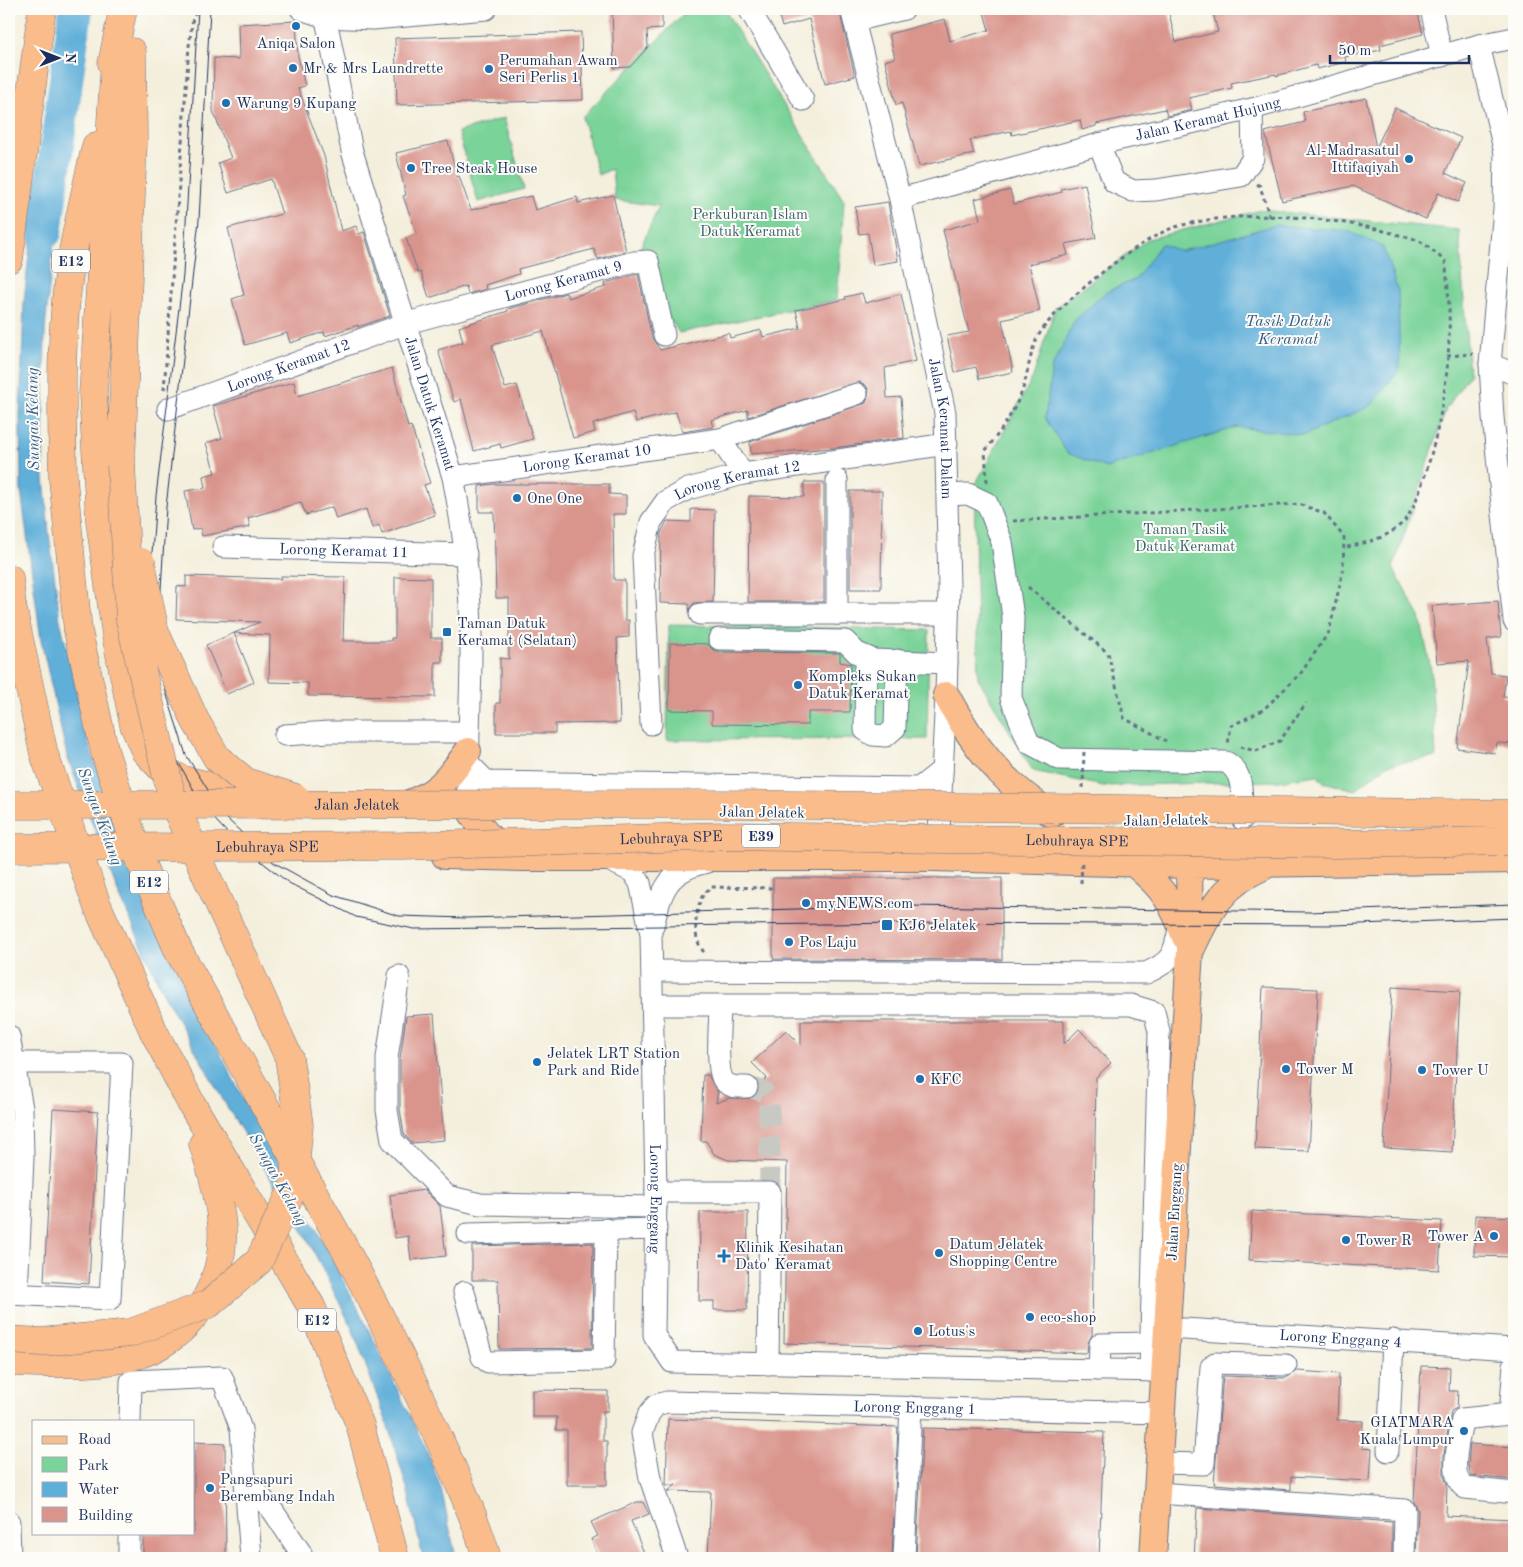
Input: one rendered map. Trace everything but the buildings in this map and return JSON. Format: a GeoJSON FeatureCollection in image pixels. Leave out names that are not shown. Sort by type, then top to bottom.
{"type":"FeatureCollection","features":[{"type":"Feature","properties":{"kind":"highway"},"geometry":{"type":"LineString","coordinates":[[9,108],[30,9]]}},
{"type":"Feature","properties":{"kind":"highway"},"geometry":{"type":"LineString","coordinates":[[9,259],[42,9]]}},
{"type":"Feature","properties":{"kind":"highway","name":"E12"},"geometry":{"type":"LineString","coordinates":[[123,9],[71,263],[62,378],[62,479],[78,631],[105,753],[141,863],[178,950],[384,1322],[445,1451],[487,1558]]}},
{"type":"Feature","properties":{"kind":"highway"},"geometry":{"type":"LineString","coordinates":[[9,1340],[41,1342],[130,1333],[209,1304],[258,1261],[293,1188],[299,1125],[289,1058],[173,802],[130,620],[121,466],[133,140],[132,9]]}},
{"type":"Feature","properties":{"kind":"highway"},"geometry":{"type":"LineString","coordinates":[[116,47],[93,394],[100,521],[116,635],[134,725],[144,751],[162,769],[183,780],[277,800]]}},
{"type":"Feature","properties":{"kind":"highway"},"geometry":{"type":"LineString","coordinates":[[121,466],[155,632],[195,720],[217,758],[246,782],[297,798],[724,804]]}},
{"type":"Feature","properties":{"kind":"highway","name":"E12"},"geometry":{"type":"LineString","coordinates":[[9,578],[12,606],[44,754],[97,905],[154,1032],[191,1103],[311,1306],[360,1425],[395,1558]]}},
{"type":"Feature","properties":{"kind":"highway","name":"Lebuhraya SPE"},"geometry":{"type":"LineString","coordinates":[[9,805],[724,804],[1514,812]]}},
{"type":"Feature","properties":{"kind":"highway","name":"Lebuhraya SPE"},"geometry":{"type":"LineString","coordinates":[[9,847],[402,846],[724,836],[1332,844],[1514,841]]}},
{"type":"Feature","properties":{"kind":"highway"},"geometry":{"type":"LineString","coordinates":[[9,866],[402,846]]}},
{"type":"Feature","properties":{"kind":"highway"},"geometry":{"type":"LineString","coordinates":[[9,1362],[91,1364],[131,1357],[160,1346],[184,1328],[204,1305],[215,1280],[222,1251],[222,1219],[214,1178],[191,1103]]}},
{"type":"Feature","properties":{"kind":"main road"},"geometry":{"type":"LineString","coordinates":[[946,696],[975,744],[993,767],[1022,794],[1064,821]]}},
{"type":"Feature","properties":{"kind":"main road"},"geometry":{"type":"LineString","coordinates":[[398,807],[434,793],[451,775],[468,748]]}},
{"type":"Feature","properties":{"kind":"main road","name":"Jalan Jelatek"},"geometry":{"type":"LineString","coordinates":[[9,800],[184,804],[277,800],[398,807],[940,815],[1064,821],[1242,819],[1514,812]]}},
{"type":"Feature","properties":{"kind":"main road"},"geometry":{"type":"LineString","coordinates":[[468,807],[481,828],[497,846],[521,858]]}},
{"type":"Feature","properties":{"kind":"main road","name":"Jalan Enggang"},"geometry":{"type":"LineString","coordinates":[[1149,820],[1167,827],[1179,835],[1186,845],[1189,865],[1190,951],[1158,1336],[1157,1371],[1162,1413],[1153,1558]]}},
{"type":"Feature","properties":{"kind":"main road"},"geometry":{"type":"LineString","coordinates":[[9,847],[188,846],[328,854],[521,858],[938,858],[1134,865],[1265,865],[1514,860]]}},
{"type":"Feature","properties":{"kind":"main road"},"geometry":{"type":"LineString","coordinates":[[1134,865],[1162,890],[1173,905],[1190,951]]}},
{"type":"Feature","properties":{"kind":"main road"},"geometry":{"type":"LineString","coordinates":[[1190,951],[1206,919],[1226,889],[1246,874],[1265,865]]}},
{"type":"Feature","properties":{"kind":"street"},"geometry":{"type":"LineString","coordinates":[[301,9],[373,19],[486,9]]}},
{"type":"Feature","properties":{"kind":"street"},"geometry":{"type":"LineString","coordinates":[[749,9],[803,100]]}},
{"type":"Feature","properties":{"kind":"street"},"geometry":{"type":"LineString","coordinates":[[853,15],[904,9]]}},
{"type":"Feature","properties":{"kind":"street"},"geometry":{"type":"LineString","coordinates":[[1431,9],[1442,56]]}},
{"type":"Feature","properties":{"kind":"street","name":"Jalan Datuk Keramat"},"geometry":{"type":"LineString","coordinates":[[325,13],[352,150],[453,477],[466,554],[471,649],[468,807]]}},
{"type":"Feature","properties":{"kind":"street","name":"Jalan Keramat Dalam"},"geometry":{"type":"LineString","coordinates":[[853,15],[900,199],[941,388],[947,444],[948,614],[938,858]]}},
{"type":"Feature","properties":{"kind":"street","name":"Jalan Keramat Hujung"},"geometry":{"type":"LineString","coordinates":[[900,199],[1099,144],[1252,109],[1479,45],[1514,38]]}},
{"type":"Feature","properties":{"kind":"street"},"geometry":{"type":"LineString","coordinates":[[1479,45],[1502,134],[1509,210],[1490,364],[1493,417],[1514,621]]}},
{"type":"Feature","properties":{"kind":"street"},"geometry":{"type":"LineString","coordinates":[[1099,144],[1114,182],[1133,191],[1156,190],[1241,176],[1253,158],[1252,109]]}},
{"type":"Feature","properties":{"kind":"street","name":"Lorong Keramat 9"},"geometry":{"type":"LineString","coordinates":[[407,323],[634,262],[648,261],[664,335]]}},
{"type":"Feature","properties":{"kind":"street","name":"Lorong Keramat 12"},"geometry":{"type":"LineString","coordinates":[[168,409],[407,323]]}},
{"type":"Feature","properties":{"kind":"street"},"geometry":{"type":"LineString","coordinates":[[1490,364],[1514,374]]}},
{"type":"Feature","properties":{"kind":"street","name":"Lorong Keramat 10"},"geometry":{"type":"LineString","coordinates":[[453,477],[720,439],[858,394]]}},
{"type":"Feature","properties":{"kind":"street"},"geometry":{"type":"LineString","coordinates":[[720,439],[744,474]]}},
{"type":"Feature","properties":{"kind":"street","name":"Lorong Keramat 12"},"geometry":{"type":"LineString","coordinates":[[651,724],[643,556],[651,522],[666,501],[688,489],[744,474],[947,444]]}},
{"type":"Feature","properties":{"kind":"street"},"geometry":{"type":"LineString","coordinates":[[837,480],[838,614]]}},
{"type":"Feature","properties":{"kind":"street"},"geometry":{"type":"LineString","coordinates":[[948,495],[968,494],[987,503],[1002,542],[1013,617],[1011,698],[1028,743],[1059,759],[1225,750],[1240,775],[1242,819]]}},
{"type":"Feature","properties":{"kind":"street","name":"Lorong Keramat 11"},"geometry":{"type":"LineString","coordinates":[[223,547],[466,554]]}},
{"type":"Feature","properties":{"kind":"street"},"geometry":{"type":"LineString","coordinates":[[700,614],[948,614]]}},
{"type":"Feature","properties":{"kind":"street"},"geometry":{"type":"LineString","coordinates":[[719,639],[844,640],[858,654],[874,660],[946,663]]}},
{"type":"Feature","properties":{"kind":"street"},"geometry":{"type":"LineString","coordinates":[[866,657],[865,730],[873,735],[886,736],[895,728],[897,660]]}},
{"type":"Feature","properties":{"kind":"street"},"geometry":{"type":"LineString","coordinates":[[285,735],[328,732],[468,748],[487,782],[920,788],[942,770]]}},
{"type":"Feature","properties":{"kind":"street","name":"Lorong Enggang"},"geometry":{"type":"LineString","coordinates":[[601,858],[620,864],[633,872],[640,883],[651,934],[654,1005],[656,1200],[654,1336],[672,1362],[1157,1371]]}},
{"type":"Feature","properties":{"kind":"street","name":"Lorong Enggang"},"geometry":{"type":"LineString","coordinates":[[651,934],[660,900],[667,884],[676,874],[692,865],[725,858]]}},
{"type":"Feature","properties":{"kind":"street"},"geometry":{"type":"LineString","coordinates":[[653,970],[1146,973],[1164,965],[1175,949],[1180,924]]}},
{"type":"Feature","properties":{"kind":"street"},"geometry":{"type":"LineString","coordinates":[[399,976],[387,1058],[387,1110],[392,1140],[447,1196],[480,1204],[656,1200],[770,1192],[768,1364]]}},
{"type":"Feature","properties":{"kind":"street"},"geometry":{"type":"LineString","coordinates":[[654,1005],[1130,1004],[1154,1012],[1159,1031],[1158,1336]]}},
{"type":"Feature","properties":{"kind":"street"},"geometry":{"type":"LineString","coordinates":[[720,1006],[720,1070],[724,1081],[732,1087],[747,1087]]}},
{"type":"Feature","properties":{"kind":"street"},"geometry":{"type":"LineString","coordinates":[[9,1036],[11,1063],[22,1108],[15,1208],[13,1294],[110,1299],[122,1063],[11,1063]]}},
{"type":"Feature","properties":{"kind":"street"},"geometry":{"type":"LineString","coordinates":[[464,1292],[482,1357],[488,1362],[604,1360],[606,1229]]}},
{"type":"Feature","properties":{"kind":"street"},"geometry":{"type":"LineString","coordinates":[[468,1234],[656,1229]]}},
{"type":"Feature","properties":{"kind":"street"},"geometry":{"type":"LineString","coordinates":[[1159,1463],[1204,1464],[1211,1367],[1215,1363],[1277,1365],[1270,1333]]}},
{"type":"Feature","properties":{"kind":"street","name":"Lorong Enggang 4"},"geometry":{"type":"LineString","coordinates":[[1099,1370],[1100,1344],[1158,1336],[1270,1333],[1514,1349]]}},
{"type":"Feature","properties":{"kind":"street"},"geometry":{"type":"LineString","coordinates":[[1388,1451],[1393,1340]]}},
{"type":"Feature","properties":{"kind":"street"},"geometry":{"type":"LineString","coordinates":[[1514,1372],[1510,1414],[1462,1420],[1456,1473],[1458,1483],[1465,1488],[1514,1493]]}},
{"type":"Feature","properties":{"kind":"street"},"geometry":{"type":"LineString","coordinates":[[130,1420],[131,1381],[222,1376],[241,1429],[251,1558]]}},
{"type":"Feature","properties":{"kind":"street","name":"Lorong Enggang 1"},"geometry":{"type":"LineString","coordinates":[[677,1558],[650,1478],[642,1433],[649,1414],[656,1405],[667,1402],[1162,1413]]}},
{"type":"Feature","properties":{"kind":"street"},"geometry":{"type":"LineString","coordinates":[[904,1558],[911,1407]]}},
{"type":"Feature","properties":{"kind":"street"},"geometry":{"type":"LineString","coordinates":[[245,1478],[273,1511],[301,1552],[301,1558]]}},
{"type":"Feature","properties":{"kind":"street"},"geometry":{"type":"LineString","coordinates":[[1157,1493],[1405,1510],[1404,1558]]}},
{"type":"Feature","properties":{"kind":"street"},"geometry":{"type":"LineString","coordinates":[[9,1522],[10,1558]]}},
{"type":"Feature","properties":{"kind":"street"},"geometry":{"type":"LineString","coordinates":[[129,1534],[129,1558]]}},
{"type":"Feature","properties":{"kind":"path"},"geometry":{"type":"LineString","coordinates":[[168,409],[164,394],[189,56],[193,17],[198,9]]}},
{"type":"Feature","properties":{"kind":"path"},"geometry":{"type":"LineString","coordinates":[[1241,176],[1260,186],[1270,218]]}},
{"type":"Feature","properties":{"kind":"path"},"geometry":{"type":"LineString","coordinates":[[991,489],[986,481],[985,451],[1002,431],[1021,394],[1041,330],[1069,301],[1138,245],[1178,226],[1221,219],[1324,218],[1367,226],[1420,241],[1445,261],[1449,292],[1448,378],[1435,443],[1417,498],[1401,525],[1378,540],[1343,548]]}},
{"type":"Feature","properties":{"kind":"path"},"geometry":{"type":"LineString","coordinates":[[1002,542],[1011,521],[1300,504],[1324,513],[1344,537],[1343,571],[1329,632],[1301,673],[1282,692],[1263,710],[1231,726],[1225,750],[1256,751],[1280,741],[1306,703]]}},
{"type":"Feature","properties":{"kind":"path"},"geometry":{"type":"LineString","coordinates":[[1006,566],[1050,607],[1108,654],[1124,718],[1167,741]]}},
{"type":"Feature","properties":{"kind":"path"},"geometry":{"type":"LineString","coordinates":[[706,954],[699,947],[695,933],[701,898],[711,887],[773,888]]}},
{"type":"Feature","properties":{"kind":"green space","name":"Perkuburan Islam Datuk Keramat"},"geometry":{"type":"Polygon","coordinates":[[[688,9],[724,9],[844,201],[837,300],[679,333],[634,262],[659,206],[615,200],[612,169],[598,175],[582,117],[688,9]]]}},
{"type":"Feature","properties":{"kind":"green space"},"geometry":{"type":"Polygon","coordinates":[[[504,118],[524,189],[478,202],[458,132],[504,118]]]}},
{"type":"Feature","properties":{"kind":"green space","name":"Taman Tasik Datuk Keramat"},"geometry":{"type":"Polygon","coordinates":[[[1261,210],[1459,230],[1469,375],[1446,409],[1393,568],[1420,617],[1431,670],[1436,757],[1387,765],[1355,790],[1323,782],[1317,775],[1279,781],[1103,786],[1033,771],[978,678],[974,487],[1033,377],[1055,308],[1148,239],[1261,210]]]}},
{"type":"Feature","properties":{"kind":"green space","name":"Kompleks Sukan Datuk Keramat"},"geometry":{"type":"Polygon","coordinates":[[[669,625],[929,630],[927,739],[667,740],[669,625]]]}},
{"type":"Feature","properties":{"kind":"water"},"geometry":{"type":"Polygon","coordinates":[[[36,187],[63,187],[54,235],[45,331],[43,466],[60,620],[90,748],[137,883],[178,971],[245,1102],[320,1236],[364,1320],[426,1449],[441,1488],[456,1558],[423,1558],[407,1488],[387,1423],[352,1328],[308,1240],[226,1105],[163,993],[118,892],[67,756],[41,640],[21,491],[20,418],[24,302],[36,187]]]}},
{"type":"Feature","properties":{"kind":"water","name":"Tasik Datuk Keramat"},"geometry":{"type":"Polygon","coordinates":[[[1276,225],[1348,231],[1383,247],[1398,291],[1400,368],[1371,406],[1304,435],[1237,427],[1106,468],[1067,453],[1045,418],[1052,367],[1075,320],[1106,292],[1136,279],[1161,244],[1181,251],[1276,225]]]}},
{"type":"Feature","properties":{"kind":"waterway","name":"Sungai Kelang"},"geometry":{"type":"LineString","coordinates":[[45,232],[76,9]]}},
{"type":"Feature","properties":{"kind":"tunnel"},"geometry":{"type":"LineString","coordinates":[[747,1087],[763,1091],[769,1100],[770,1192]]}},
{"type":"Feature","properties":{"kind":"tram line"},"geometry":{"type":"LineString","coordinates":[[198,9],[183,275],[156,496],[148,610],[155,692],[176,758],[204,808],[235,841],[289,883],[356,917],[414,929],[908,923],[1335,925],[1514,918]]}},
{"type":"Feature","properties":{"kind":"tram line"},"geometry":{"type":"LineString","coordinates":[[210,9],[199,220],[166,507],[159,622],[165,689],[186,755],[225,817],[273,862],[333,895],[399,916],[466,918],[908,906],[1309,912],[1514,904]]}},
{"type":"Feature","properties":{"kind":"place","name":"Aniqa Salon"},"geometry":{"type":"Point","coordinates":[296,26]}},
{"type":"Feature","properties":{"kind":"place","name":"Mr & Mrs Laundrette"},"geometry":{"type":"Point","coordinates":[293,68]}},
{"type":"Feature","properties":{"kind":"place","name":"Perumahan Awam Seri Perlis 1"},"geometry":{"type":"Point","coordinates":[489,69]}},
{"type":"Feature","properties":{"kind":"place","name":"Warung 9 Kupang"},"geometry":{"type":"Point","coordinates":[226,103]}},
{"type":"Feature","properties":{"kind":"place","name":"Al-Madrasatul Ittifaqiyah"},"geometry":{"type":"Point","coordinates":[1409,159]}},
{"type":"Feature","properties":{"kind":"place","name":"Tree Steak House"},"geometry":{"type":"Point","coordinates":[411,168]}},
{"type":"Feature","properties":{"kind":"place","name":"One One"},"geometry":{"type":"Point","coordinates":[517,498]}},
{"type":"Feature","properties":{"kind":"place","name":"Taman Datuk Keramat (Selatan)"},"geometry":{"type":"Point","coordinates":[447,632]}},
{"type":"Feature","properties":{"kind":"place","name":"Kompleks Sukan Datuk Keramat"},"geometry":{"type":"Point","coordinates":[798,685]}},
{"type":"Feature","properties":{"kind":"place","name":"myNEWS.com"},"geometry":{"type":"Point","coordinates":[806,903]}},
{"type":"Feature","properties":{"kind":"place","name":"KJ6 Jelatek"},"geometry":{"type":"Point","coordinates":[887,925]}},
{"type":"Feature","properties":{"kind":"place","name":"Pos Laju"},"geometry":{"type":"Point","coordinates":[789,942]}},
{"type":"Feature","properties":{"kind":"place","name":"Jelatek LRT Station Park and Ride"},"geometry":{"type":"Point","coordinates":[537,1062]}},
{"type":"Feature","properties":{"kind":"place","name":"Tower M"},"geometry":{"type":"Point","coordinates":[1286,1069]}},
{"type":"Feature","properties":{"kind":"place","name":"Tower U"},"geometry":{"type":"Point","coordinates":[1422,1070]}},
{"type":"Feature","properties":{"kind":"place","name":"KFC"},"geometry":{"type":"Point","coordinates":[920,1079]}},
{"type":"Feature","properties":{"kind":"place","name":"Tower A"},"geometry":{"type":"Point","coordinates":[1494,1236]}},
{"type":"Feature","properties":{"kind":"place","name":"Tower R"},"geometry":{"type":"Point","coordinates":[1346,1240]}},
{"type":"Feature","properties":{"kind":"place","name":"Datum Jelatek Shopping Centre"},"geometry":{"type":"Point","coordinates":[939,1253]}},
{"type":"Feature","properties":{"kind":"place","name":"Klinik Kesihatan Dato' Keramat"},"geometry":{"type":"Point","coordinates":[724,1256]}},
{"type":"Feature","properties":{"kind":"place","name":"eco-shop"},"geometry":{"type":"Point","coordinates":[1030,1317]}},
{"type":"Feature","properties":{"kind":"place","name":"Lotus's"},"geometry":{"type":"Point","coordinates":[918,1331]}},
{"type":"Feature","properties":{"kind":"place","name":"GIATMARA Kuala Lumpur"},"geometry":{"type":"Point","coordinates":[1464,1431]}},
{"type":"Feature","properties":{"kind":"place","name":"Pangsapuri Berembang Indah"},"geometry":{"type":"Point","coordinates":[210,1488]}}]}
